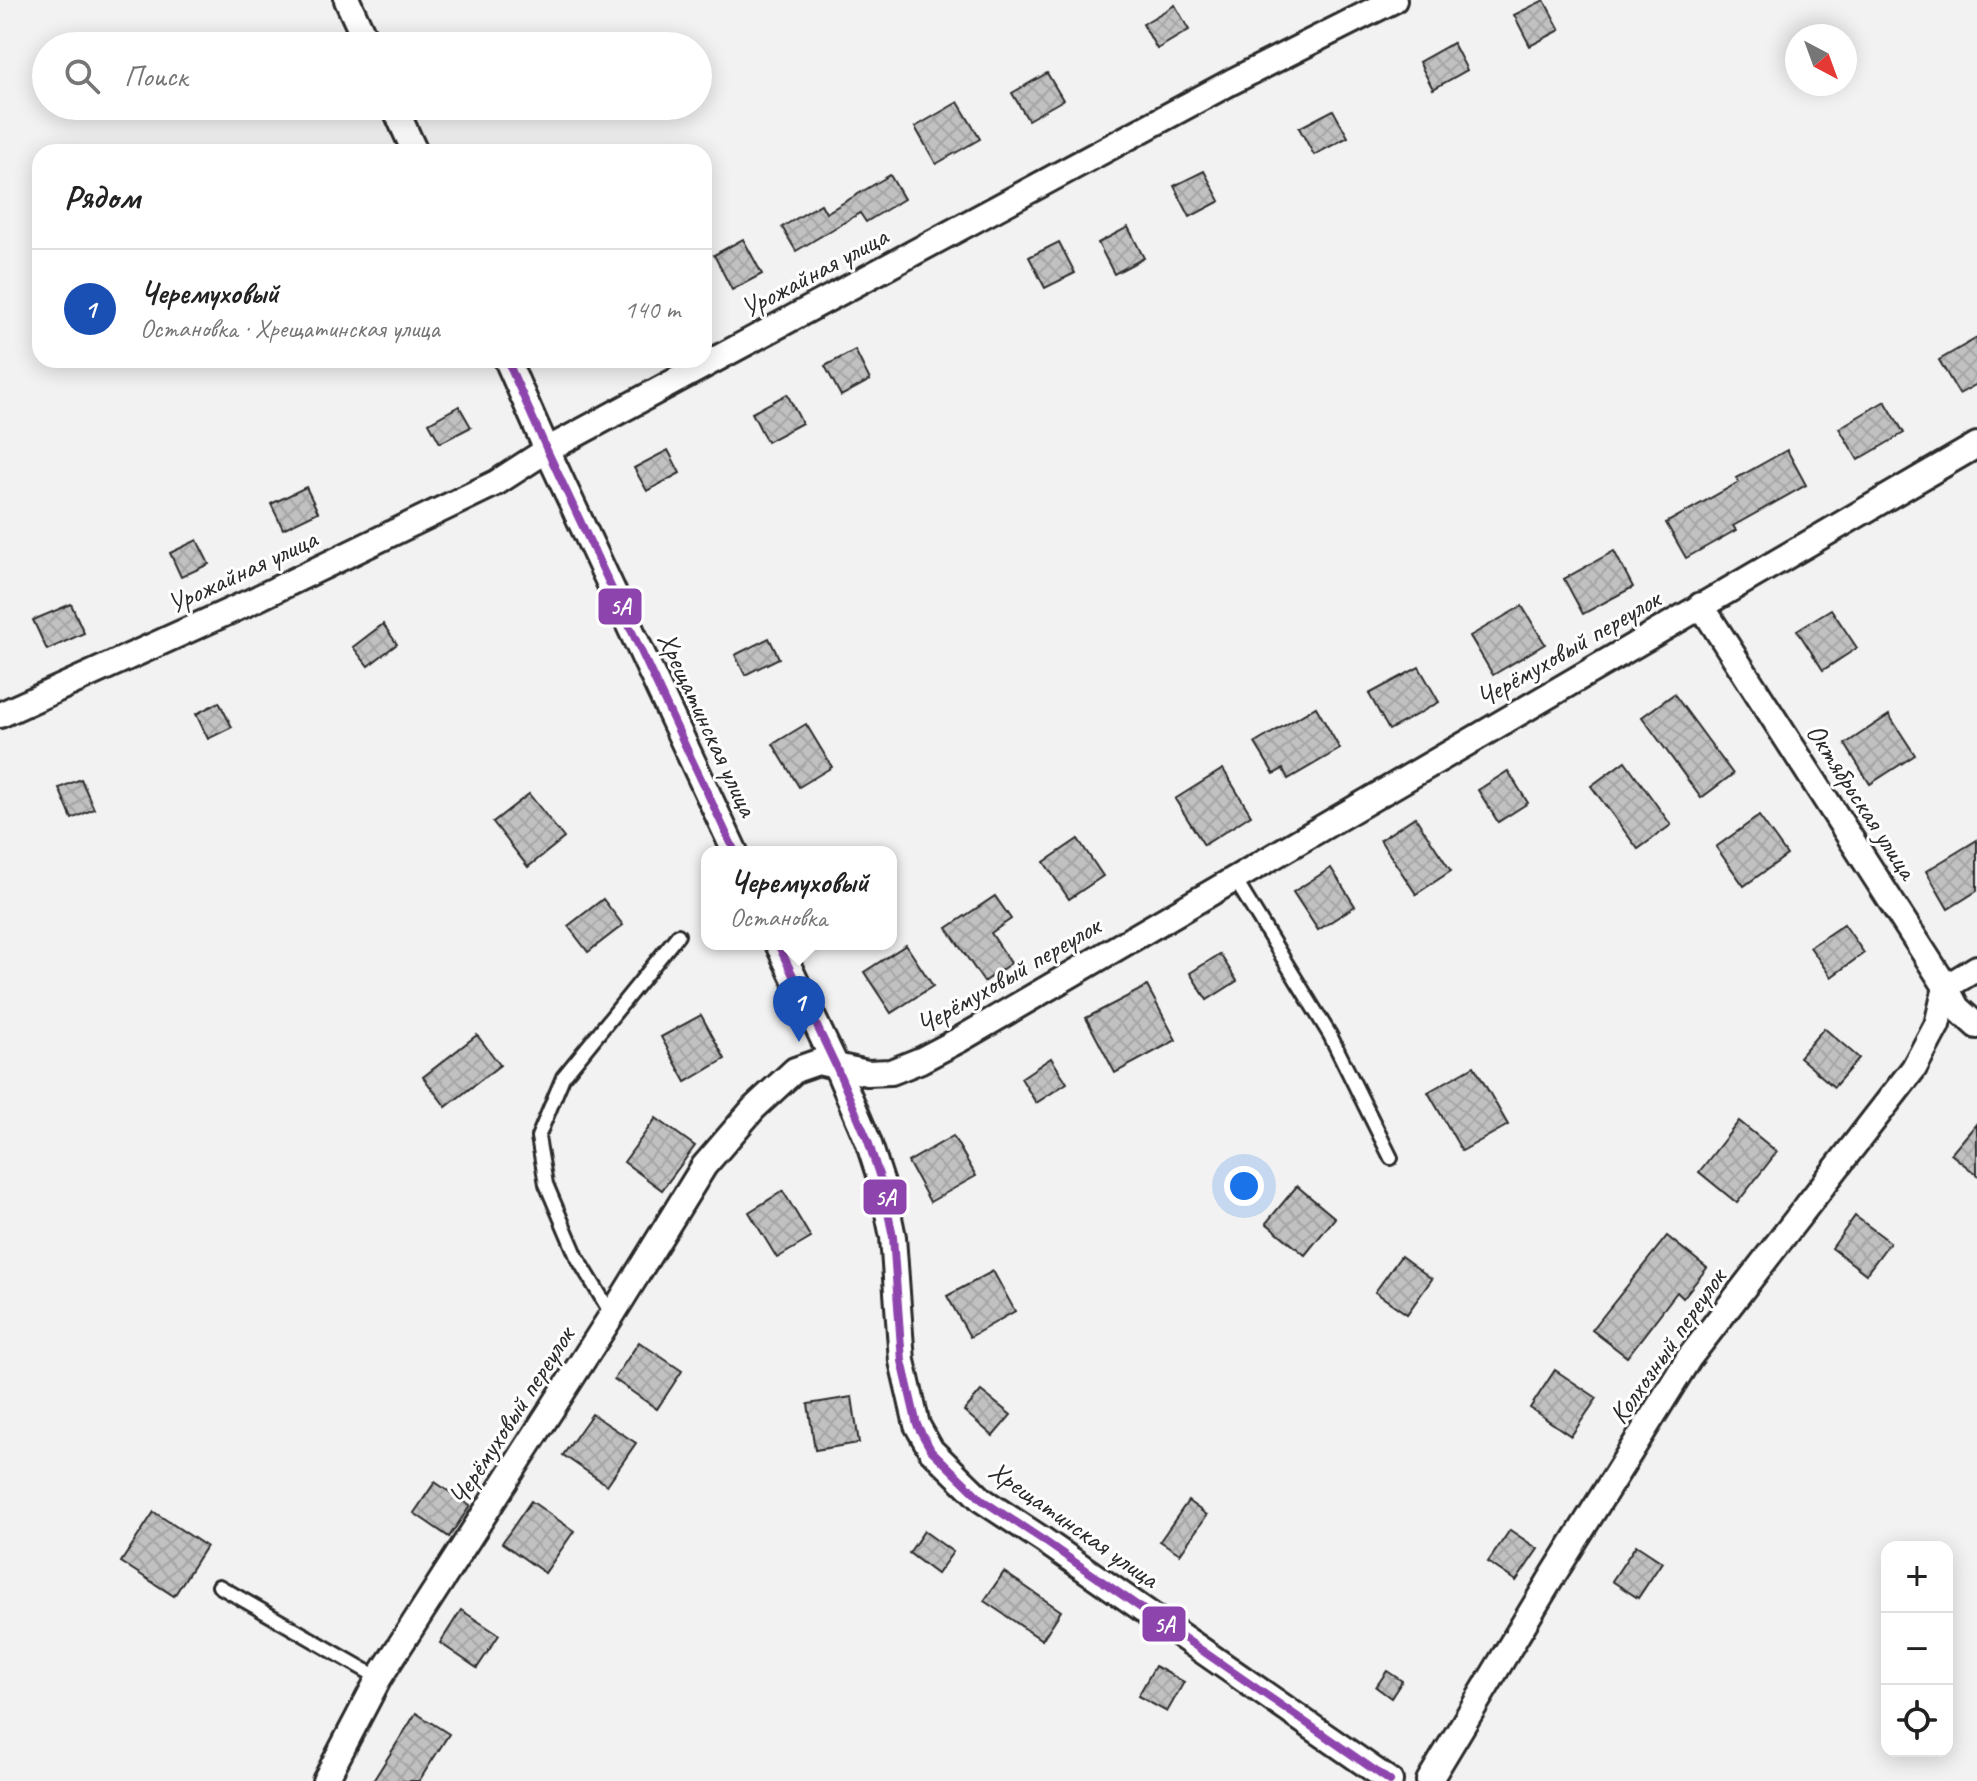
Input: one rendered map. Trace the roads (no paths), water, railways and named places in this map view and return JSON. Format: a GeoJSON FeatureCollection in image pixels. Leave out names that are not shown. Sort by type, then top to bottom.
{"type":"FeatureCollection","features":[{"type":"Feature","properties":{"kind":"street"},"geometry":{"type":"LineString","coordinates":[[347,0],[362,32]]}},
{"type":"Feature","properties":{"kind":"street","name":"Урожайная улица"},"geometry":{"type":"LineString","coordinates":[[712,361],[1231,82],[1394,0]]}},
{"type":"Feature","properties":{"kind":"street"},"geometry":{"type":"LineString","coordinates":[[400,120],[411,144]]}},
{"type":"Feature","properties":{"kind":"street","name":"Хрещатинская улица"},"geometry":{"type":"LineString","coordinates":[[511,368],[732,846]]}},
{"type":"Feature","properties":{"kind":"street","name":"Урожайная улица"},"geometry":{"type":"LineString","coordinates":[[0,715],[250,602],[496,483],[547,450],[699,368]]}},
{"type":"Feature","properties":{"kind":"street","name":"Черёмуховый переулок"},"geometry":{"type":"LineString","coordinates":[[325,1781],[379,1678],[704,1166],[754,1108],[795,1070],[818,1062],[867,1073],[891,1072],[959,1040],[1977,445]]}},
{"type":"Feature","properties":{"kind":"street","name":"Октябрьская улица"},"geometry":{"type":"LineString","coordinates":[[1701,605],[1957,1008],[1977,1026]]}},
{"type":"Feature","properties":{"kind":"street","name":"Хрещатинская улица"},"geometry":{"type":"LineString","coordinates":[[781,950],[836,1066],[868,1141],[882,1184],[893,1237],[902,1361],[917,1425],[931,1450],[982,1500],[1390,1781]]}},
{"type":"Feature","properties":{"kind":"street"},"geometry":{"type":"LineString","coordinates":[[1946,987],[1977,968]]}},
{"type":"Feature","properties":{"kind":"street","name":"Колхозный переулок"},"geometry":{"type":"LineString","coordinates":[[1429,1781],[1689,1358],[1914,1068],[1937,1025],[1946,987]]}},
{"type":"Feature","properties":{"kind":"lane"},"geometry":{"type":"LineString","coordinates":[[1234,878],[1330,1035],[1391,1158]]}},
{"type":"Feature","properties":{"kind":"lane"},"geometry":{"type":"LineString","coordinates":[[612,1315],[577,1257],[546,1184],[538,1137],[563,1077],[678,935]]}},
{"type":"Feature","properties":{"kind":"lane"},"geometry":{"type":"LineString","coordinates":[[219,1586],[379,1678]]}},
{"type":"Feature","properties":{"kind":"place","name":"Черемуховый"},"geometry":{"type":"Point","coordinates":[799,1042]}}]}
